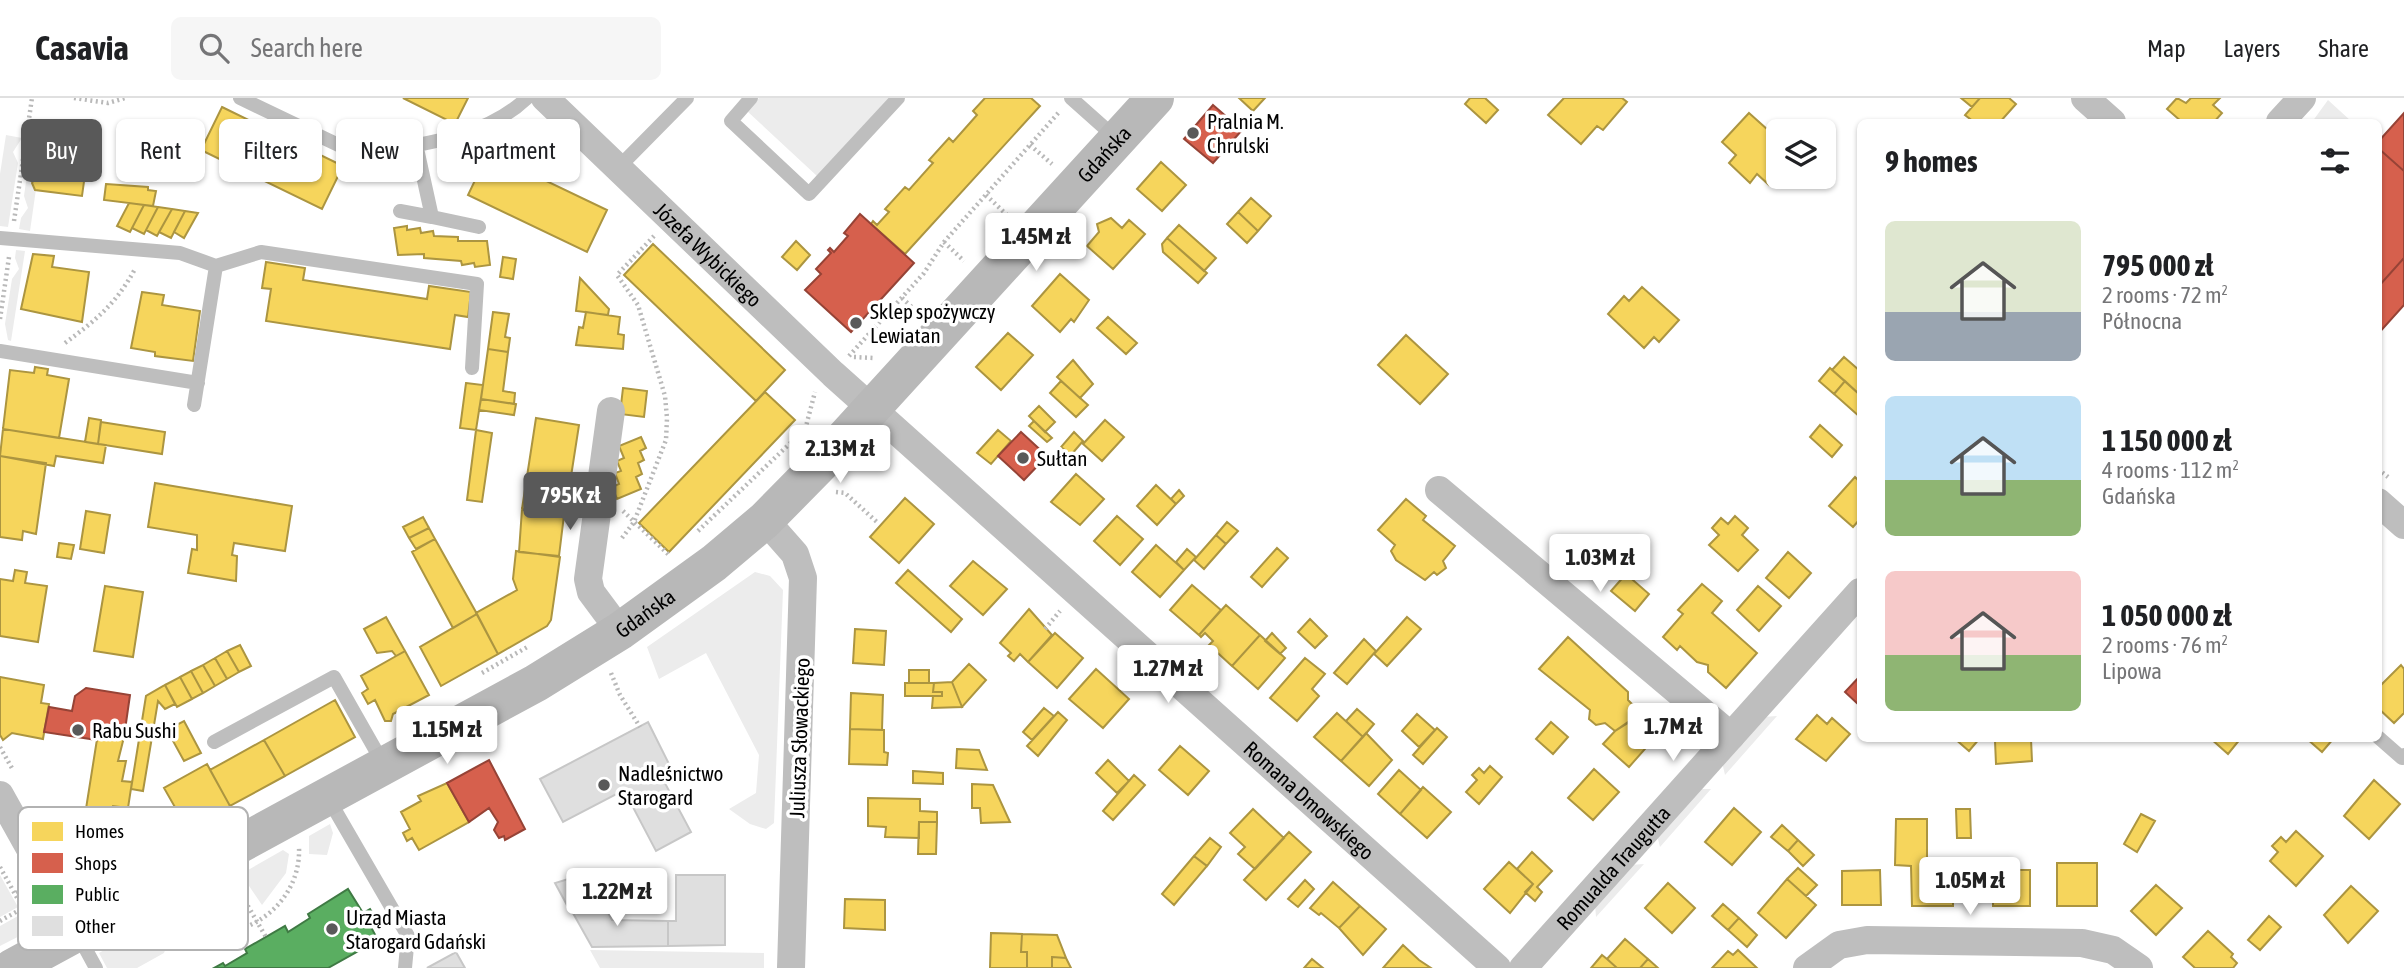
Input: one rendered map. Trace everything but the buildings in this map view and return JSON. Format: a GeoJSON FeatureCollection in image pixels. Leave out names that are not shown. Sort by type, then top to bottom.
{"type":"FeatureCollection","features":[{"type":"Feature","properties":{"kind":"main road","name":"Gdańska"},"geometry":{"type":"LineString","coordinates":[[248,840],[536,683],[620,631],[714,563],[765,520],[1156,98]]}},
{"type":"Feature","properties":{"kind":"main road","name":"Gdańska"},"geometry":{"type":"LineString","coordinates":[[12,968],[45,950]]}},
{"type":"Feature","properties":{"kind":"street","name":"Józefa Wybickiego"},"geometry":{"type":"LineString","coordinates":[[545,98],[871,408]]}},
{"type":"Feature","properties":{"kind":"street"},"geometry":{"type":"LineString","coordinates":[[2085,98],[2109,119]]}},
{"type":"Feature","properties":{"kind":"street"},"geometry":{"type":"LineString","coordinates":[[2283,119],[2302,98]]}},
{"type":"Feature","properties":{"kind":"street","name":"Romana Dmowskiego"},"geometry":{"type":"LineString","coordinates":[[871,408],[1497,968]]}},
{"type":"Feature","properties":{"kind":"street"},"geometry":{"type":"LineString","coordinates":[[611,411],[588,583],[620,631]]}},
{"type":"Feature","properties":{"kind":"street"},"geometry":{"type":"LineString","coordinates":[[1439,490],[1731,736]]}},
{"type":"Feature","properties":{"kind":"street"},"geometry":{"type":"LineString","coordinates":[[2382,506],[2404,525]]}},
{"type":"Feature","properties":{"kind":"street","name":"Juliusza Słowackiego"},"geometry":{"type":"LineString","coordinates":[[765,520],[795,554],[803,578],[792,968]]}},
{"type":"Feature","properties":{"kind":"street","name":"Romualda Traugutta"},"geometry":{"type":"LineString","coordinates":[[1523,968],[1857,595]]}},
{"type":"Feature","properties":{"kind":"street"},"geometry":{"type":"LineString","coordinates":[[0,795],[18,827]]}},
{"type":"Feature","properties":{"kind":"street"},"geometry":{"type":"LineString","coordinates":[[1807,968],[1839,945],[1867,940],[2082,943],[2113,950],[2139,968]]}},
{"type":"Feature","properties":{"kind":"lane"},"geometry":{"type":"LineString","coordinates":[[240,98],[336,144]]}},
{"type":"Feature","properties":{"kind":"lane"},"geometry":{"type":"LineString","coordinates":[[423,142],[493,124],[527,98]]}},
{"type":"Feature","properties":{"kind":"lane"},"geometry":{"type":"LineString","coordinates":[[618,168],[687,98]]}},
{"type":"Feature","properties":{"kind":"lane"},"geometry":{"type":"LineString","coordinates":[[751,98],[731,121],[809,194],[898,98]]}},
{"type":"Feature","properties":{"kind":"lane"},"geometry":{"type":"LineString","coordinates":[[1071,98],[1118,140]]}},
{"type":"Feature","properties":{"kind":"lane"},"geometry":{"type":"LineString","coordinates":[[423,178],[432,217]]}},
{"type":"Feature","properties":{"kind":"lane"},"geometry":{"type":"LineString","coordinates":[[400,211],[479,227]]}},
{"type":"Feature","properties":{"kind":"lane"},"geometry":{"type":"LineString","coordinates":[[6,239],[143,248],[180,253],[216,266],[261,252],[477,284],[472,368]]}},
{"type":"Feature","properties":{"kind":"lane"},"geometry":{"type":"LineString","coordinates":[[194,405],[216,266]]}},
{"type":"Feature","properties":{"kind":"lane"},"geometry":{"type":"LineString","coordinates":[[0,351],[198,383]]}},
{"type":"Feature","properties":{"kind":"lane"},"geometry":{"type":"LineString","coordinates":[[214,743],[334,677],[385,766]]}},
{"type":"Feature","properties":{"kind":"lane"},"geometry":{"type":"LineString","coordinates":[[2382,740],[2403,757]]}},
{"type":"Feature","properties":{"kind":"lane"},"geometry":{"type":"LineString","coordinates":[[327,797],[408,936],[405,968]]}},
{"type":"Feature","properties":{"kind":"lane"},"geometry":{"type":"LineString","coordinates":[[86,950],[96,968]]}},
{"type":"Feature","properties":{"kind":"path"},"geometry":{"type":"LineString","coordinates":[[0,319],[6,239],[32,98]]}},
{"type":"Feature","properties":{"kind":"path"},"geometry":{"type":"LineString","coordinates":[[74,98],[107,103],[125,98]]}},
{"type":"Feature","properties":{"kind":"path"},"geometry":{"type":"LineString","coordinates":[[848,357],[925,274],[944,242],[1071,98]]}},
{"type":"Feature","properties":{"kind":"path"},"geometry":{"type":"LineString","coordinates":[[1030,145],[1052,165]]}},
{"type":"Feature","properties":{"kind":"path"},"geometry":{"type":"LineString","coordinates":[[986,195],[1007,215]]}},
{"type":"Feature","properties":{"kind":"path"},"geometry":{"type":"LineString","coordinates":[[619,542],[634,522],[666,440],[667,418],[665,396],[638,305],[617,275],[670,218]]}},
{"type":"Feature","properties":{"kind":"path"},"geometry":{"type":"LineString","coordinates":[[944,242],[965,262]]}},
{"type":"Feature","properties":{"kind":"path"},"geometry":{"type":"LineString","coordinates":[[44,358],[94,322],[121,295],[143,248]]}},
{"type":"Feature","properties":{"kind":"path"},"geometry":{"type":"LineString","coordinates":[[902,298],[918,313]]}},
{"type":"Feature","properties":{"kind":"path"},"geometry":{"type":"LineString","coordinates":[[697,532],[805,430]]}},
{"type":"Feature","properties":{"kind":"path"},"geometry":{"type":"LineString","coordinates":[[600,489],[670,556]]}},
{"type":"Feature","properties":{"kind":"path"},"geometry":{"type":"LineString","coordinates":[[835,492],[845,493],[878,523]]}},
{"type":"Feature","properties":{"kind":"path"},"geometry":{"type":"LineString","coordinates":[[661,564],[677,551]]}},
{"type":"Feature","properties":{"kind":"path"},"geometry":{"type":"LineString","coordinates":[[1045,629],[1060,611]]}},
{"type":"Feature","properties":{"kind":"path"},"geometry":{"type":"LineString","coordinates":[[476,676],[536,643]]}},
{"type":"Feature","properties":{"kind":"path"},"geometry":{"type":"LineString","coordinates":[[609,667],[620,695],[640,727]]}},
{"type":"Feature","properties":{"kind":"path"},"geometry":{"type":"LineString","coordinates":[[248,926],[275,909],[296,877],[299,861],[297,837]]}},
{"type":"Feature","properties":{"kind":"path"},"geometry":{"type":"LineString","coordinates":[[0,867],[18,899]]}},
{"type":"Feature","properties":{"kind":"path"},"geometry":{"type":"LineString","coordinates":[[248,907],[266,937]]}},
{"type":"Feature","properties":{"kind":"path"},"geometry":{"type":"LineString","coordinates":[[0,921],[18,911]]}},
{"type":"Feature","properties":{"kind":"shaded area"},"geometry":{"type":"Polygon","coordinates":[[[759,98],[889,98],[817,176],[747,111],[759,98]]]}},
{"type":"Feature","properties":{"kind":"shaded area"},"geometry":{"type":"Polygon","coordinates":[[[2328,100],[2349,119],[2314,119],[2328,100]]]}},
{"type":"Feature","properties":{"kind":"shaded area"},"geometry":{"type":"Polygon","coordinates":[[[6,135],[21,138],[13,152],[18,163],[8,227],[0,226],[0,174],[6,135]]]}},
{"type":"Feature","properties":{"kind":"shaded area"},"geometry":{"type":"Polygon","coordinates":[[[26,182],[33,182],[36,189],[30,231],[19,229],[21,218],[28,208],[24,196],[26,182]]]}},
{"type":"Feature","properties":{"kind":"shaded area"},"geometry":{"type":"Polygon","coordinates":[[[16,250],[25,251],[11,341],[8,340],[5,324],[12,279],[19,269],[15,258],[16,250]]]}},
{"type":"Feature","properties":{"kind":"shaded area"},"geometry":{"type":"Polygon","coordinates":[[[755,572],[770,576],[783,590],[774,823],[766,829],[750,824],[729,809],[756,793],[759,755],[706,653],[659,679],[647,647],[755,572]]]}},
{"type":"Feature","properties":{"kind":"shaded area"},"geometry":{"type":"Polygon","coordinates":[[[1777,716],[1725,775],[1722,762],[1763,717],[1777,716]]]}},
{"type":"Feature","properties":{"kind":"shaded area"},"geometry":{"type":"Polygon","coordinates":[[[1698,789],[1711,789],[1660,847],[1657,835],[1698,789]]]}},
{"type":"Feature","properties":{"kind":"shaded area"},"geometry":{"type":"Polygon","coordinates":[[[330,824],[333,833],[327,855],[309,854],[309,836],[330,824]]]}},
{"type":"Feature","properties":{"kind":"shaded area"},"geometry":{"type":"Polygon","coordinates":[[[283,850],[289,854],[286,873],[262,905],[248,884],[248,870],[283,850]]]}},
{"type":"Feature","properties":{"kind":"shaded area"},"geometry":{"type":"Polygon","coordinates":[[[1644,864],[1596,917],[1595,904],[1630,865],[1644,864]]]}},
{"type":"Feature","properties":{"kind":"shaded area"},"geometry":{"type":"Polygon","coordinates":[[[0,875],[18,907],[0,917],[0,875]]]}},
{"type":"Feature","properties":{"kind":"shaded area"},"geometry":{"type":"Polygon","coordinates":[[[18,916],[18,937],[0,946],[0,926],[18,916]]]}},
{"type":"Feature","properties":{"kind":"shaded area"},"geometry":{"type":"Polygon","coordinates":[[[104,950],[165,950],[137,968],[107,968],[99,953],[104,950]]]}},
{"type":"Feature","properties":{"kind":"shaded area"},"geometry":{"type":"Polygon","coordinates":[[[590,950],[764,953],[764,968],[600,968],[590,950]]]}},
{"type":"Feature","properties":{"kind":"place","name":"Pralnia M. Chrulski"},"geometry":{"type":"Point","coordinates":[1193,133]}},
{"type":"Feature","properties":{"kind":"place","name":"Sklep spożywczy Lewiatan"},"geometry":{"type":"Point","coordinates":[856,323]}},
{"type":"Feature","properties":{"kind":"place","name":"Sułtan"},"geometry":{"type":"Point","coordinates":[1023,458]}},
{"type":"Feature","properties":{"kind":"place","name":"Rabu Sushi"},"geometry":{"type":"Point","coordinates":[78,730]}},
{"type":"Feature","properties":{"kind":"place","name":"Nadleśnictwo Starogard"},"geometry":{"type":"Point","coordinates":[604,785]}},
{"type":"Feature","properties":{"kind":"place","name":"Urząd Miasta Starogard Gdański"},"geometry":{"type":"Point","coordinates":[332,929]}}]}
